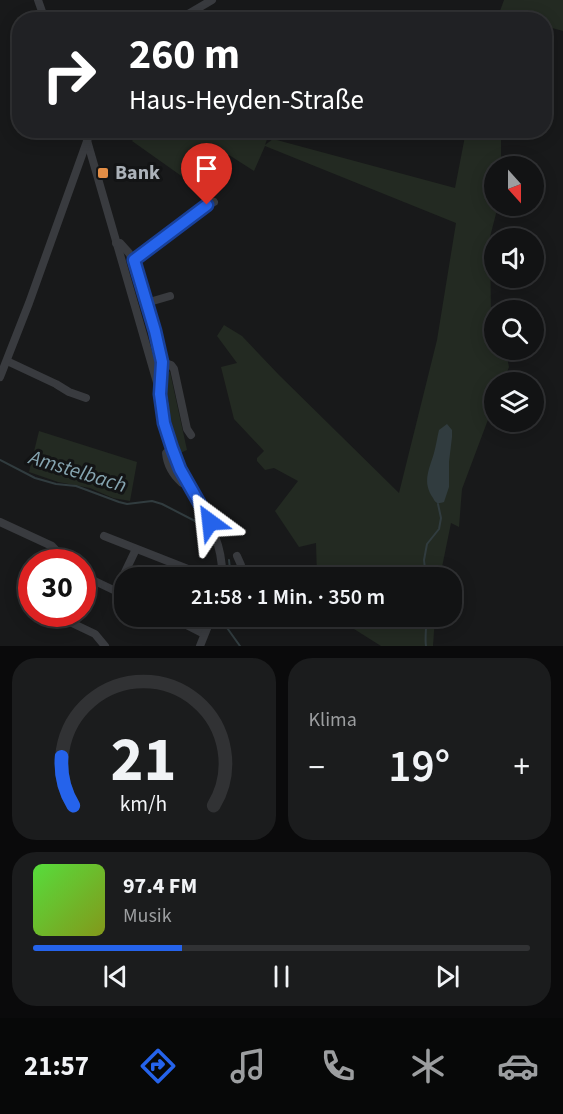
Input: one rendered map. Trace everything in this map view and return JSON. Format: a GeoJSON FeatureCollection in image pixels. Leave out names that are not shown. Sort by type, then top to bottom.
{"type":"FeatureCollection","features":[{"type":"Feature","properties":{"kind":"street"},"geometry":{"type":"LineString","coordinates":[[192,12],[213,0]]}},
{"type":"Feature","properties":{"kind":"street"},"geometry":{"type":"LineString","coordinates":[[0,377],[87,140]]}},
{"type":"Feature","properties":{"kind":"street"},"geometry":{"type":"LineString","coordinates":[[87,140],[160,394],[164,423],[172,448],[166,453],[167,459],[178,480],[188,484],[217,538],[222,556],[222,567]]}},
{"type":"Feature","properties":{"kind":"street"},"geometry":{"type":"LineString","coordinates":[[81,159],[87,156],[94,160]]}},
{"type":"Feature","properties":{"kind":"street"},"geometry":{"type":"LineString","coordinates":[[134,260],[214,202]]}},
{"type":"Feature","properties":{"kind":"street"},"geometry":{"type":"LineString","coordinates":[[116,243],[124,246],[134,260],[162,362],[160,394]]}},
{"type":"Feature","properties":{"kind":"street"},"geometry":{"type":"LineString","coordinates":[[146,303],[170,296]]}},
{"type":"Feature","properties":{"kind":"street"},"geometry":{"type":"LineString","coordinates":[[7,361],[86,398]]}},
{"type":"Feature","properties":{"kind":"street"},"geometry":{"type":"LineString","coordinates":[[162,362],[171,365],[174,369],[187,429],[191,435]]}},
{"type":"Feature","properties":{"kind":"street"},"geometry":{"type":"LineString","coordinates":[[0,522],[55,549]]}},
{"type":"Feature","properties":{"kind":"street"},"geometry":{"type":"LineString","coordinates":[[104,536],[183,567]]}},
{"type":"Feature","properties":{"kind":"street"},"geometry":{"type":"LineString","coordinates":[[129,567],[136,549]]}},
{"type":"Feature","properties":{"kind":"street"},"geometry":{"type":"LineString","coordinates":[[237,556],[241,567]]}},
{"type":"Feature","properties":{"kind":"street"},"geometry":{"type":"LineString","coordinates":[[96,582],[114,590]]}},
{"type":"Feature","properties":{"kind":"street"},"geometry":{"type":"LineString","coordinates":[[79,627],[94,634],[105,646]]}},
{"type":"Feature","properties":{"kind":"street"},"geometry":{"type":"LineString","coordinates":[[190,627],[204,634]]}},
{"type":"Feature","properties":{"kind":"street"},"geometry":{"type":"LineString","coordinates":[[200,646],[207,627]]}},
{"type":"Feature","properties":{"kind":"shaded area"},"geometry":{"type":"Polygon","coordinates":[[[504,0],[563,0],[563,31],[552,28],[552,12],[500,12],[504,0]]]}},
{"type":"Feature","properties":{"kind":"shaded area"},"geometry":{"type":"Polygon","coordinates":[[[135,138],[268,138],[265,145],[273,139],[455,188],[465,138],[501,138],[501,156],[484,156],[484,216],[495,216],[492,228],[484,228],[484,288],[491,288],[491,300],[484,300],[484,360],[508,360],[509,367],[507,372],[484,372],[484,430],[462,489],[459,527],[451,523],[442,567],[317,567],[316,543],[299,547],[275,511],[298,481],[274,468],[265,470],[257,461],[264,451],[234,419],[221,367],[237,363],[217,336],[224,325],[242,336],[399,493],[437,340],[456,223],[265,146],[254,171],[229,155],[204,192],[132,141],[135,138]]]}},
{"type":"Feature","properties":{"kind":"shaded area"},"geometry":{"type":"Polygon","coordinates":[[[164,369],[170,372],[187,450],[178,454],[165,405],[169,402],[164,369]]]}},
{"type":"Feature","properties":{"kind":"shaded area"},"geometry":{"type":"Polygon","coordinates":[[[447,424],[452,430],[449,487],[444,502],[439,503],[435,501],[430,492],[427,481],[439,430],[447,424]]]}},
{"type":"Feature","properties":{"kind":"shaded area"},"geometry":{"type":"Polygon","coordinates":[[[39,431],[137,462],[130,501],[113,498],[90,488],[58,482],[29,472],[39,431]]]}},
{"type":"Feature","properties":{"kind":"shaded area"},"geometry":{"type":"Polygon","coordinates":[[[351,627],[434,627],[433,646],[381,646],[351,627]]]}},
{"type":"Feature","properties":{"kind":"waterway","name":"Amstelbach"},"geometry":{"type":"LineString","coordinates":[[0,460],[35,478],[56,484],[76,486],[119,502],[127,504],[152,501],[162,504],[197,522],[210,537]]}},
{"type":"Feature","properties":{"kind":"waterway"},"geometry":{"type":"LineString","coordinates":[[425,567],[427,544],[439,529],[441,518],[438,504]]}},
{"type":"Feature","properties":{"kind":"waterway","name":"Amstelbach"},"geometry":{"type":"LineString","coordinates":[[229,560],[230,567]]}},
{"type":"Feature","properties":{"kind":"waterway","name":"Amstelbach"},"geometry":{"type":"LineString","coordinates":[[226,627],[240,646]]}},
{"type":"Feature","properties":{"kind":"waterway"},"geometry":{"type":"LineString","coordinates":[[426,646],[427,627]]}},
{"type":"Feature","properties":{"kind":"place","name":"Bank"},"geometry":{"type":"Point","coordinates":[103,173]}},
{"type":"Feature","properties":{"kind":"route"},"geometry":{"type":"LineString","coordinates":[[207,205],[134,260],[162,362],[160,394],[164,423],[180,469],[210,522]]}}]}
